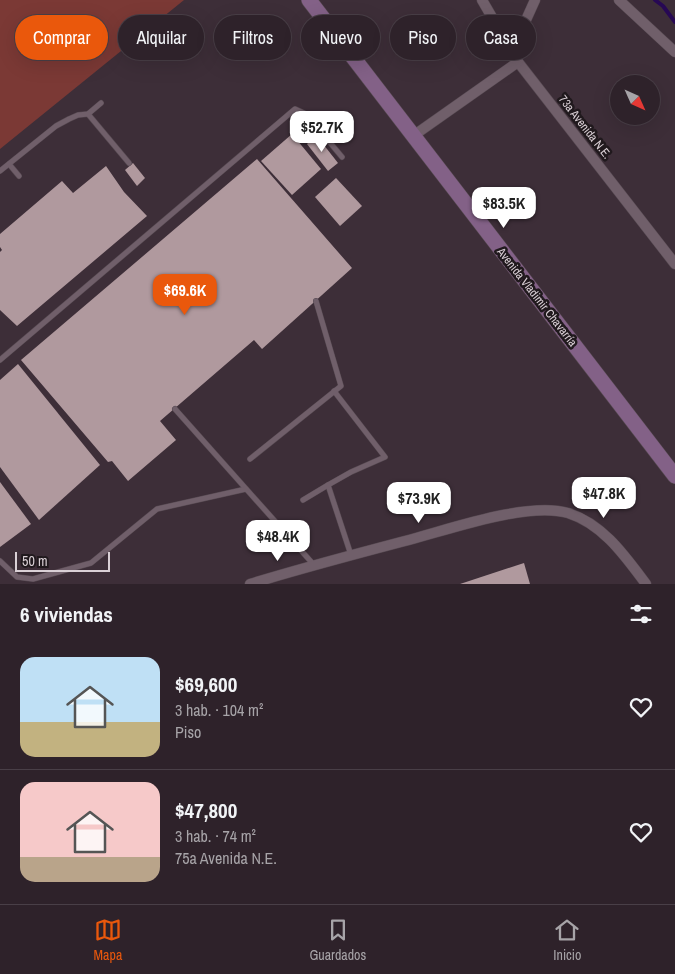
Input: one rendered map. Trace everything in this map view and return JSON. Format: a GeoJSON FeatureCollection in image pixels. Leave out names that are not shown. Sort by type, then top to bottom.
{"type":"FeatureCollection","features":[{"type":"Feature","properties":{"kind":"street","name":"Avenida Vladimir Chavarría"},"geometry":{"type":"LineString","coordinates":[[308,0],[675,476]]}},
{"type":"Feature","properties":{"kind":"street","name":"73a Avenida N.E."},"geometry":{"type":"LineString","coordinates":[[482,0],[491,15]]}},
{"type":"Feature","properties":{"kind":"street"},"geometry":{"type":"LineString","coordinates":[[528,15],[534,0]]}},
{"type":"Feature","properties":{"kind":"street"},"geometry":{"type":"LineString","coordinates":[[619,0],[675,52]]}},
{"type":"Feature","properties":{"kind":"street"},"geometry":{"type":"LineString","coordinates":[[413,136],[518,62]]}},
{"type":"Feature","properties":{"kind":"street","name":"73a Avenida N.E."},"geometry":{"type":"LineString","coordinates":[[518,62],[675,264]]}},
{"type":"Feature","properties":{"kind":"street"},"geometry":{"type":"LineString","coordinates":[[250,584],[469,524],[531,510],[549,510],[569,514],[590,524],[612,541],[646,584]]}},
{"type":"Feature","properties":{"kind":"lane"},"geometry":{"type":"LineString","coordinates":[[0,171],[56,126],[68,118],[88,114],[101,103]]}},
{"type":"Feature","properties":{"kind":"lane"},"geometry":{"type":"LineString","coordinates":[[0,360],[295,109],[306,114],[342,157]]}},
{"type":"Feature","properties":{"kind":"lane"},"geometry":{"type":"LineString","coordinates":[[88,114],[130,163]]}},
{"type":"Feature","properties":{"kind":"lane"},"geometry":{"type":"LineString","coordinates":[[9,164],[19,176]]}},
{"type":"Feature","properties":{"kind":"lane"},"geometry":{"type":"LineString","coordinates":[[250,459],[341,386],[316,301]]}},
{"type":"Feature","properties":{"kind":"lane"},"geometry":{"type":"LineString","coordinates":[[303,500],[351,472],[385,457],[334,391]]}},
{"type":"Feature","properties":{"kind":"lane"},"geometry":{"type":"LineString","coordinates":[[175,409],[314,565]]}},
{"type":"Feature","properties":{"kind":"lane"},"geometry":{"type":"LineString","coordinates":[[328,485],[351,555]]}},
{"type":"Feature","properties":{"kind":"lane"},"geometry":{"type":"LineString","coordinates":[[0,561],[17,576],[33,579],[91,563],[157,509],[246,489]]}},
{"type":"Feature","properties":{"kind":"shaded area"},"geometry":{"type":"Polygon","coordinates":[[[0,0],[184,0],[165,15],[118,15],[118,53],[0,149],[0,0]]]}},
{"type":"Feature","properties":{"kind":"building"},"geometry":{"type":"Polygon","coordinates":[[[292,134],[321,169],[292,195],[261,161],[292,134]]]}},
{"type":"Feature","properties":{"kind":"building"},"geometry":{"type":"Polygon","coordinates":[[[316,135],[338,163],[328,171],[307,144],[316,135]]]}},
{"type":"Feature","properties":{"kind":"building"},"geometry":{"type":"Polygon","coordinates":[[[257,159],[352,268],[262,349],[254,340],[160,421],[176,440],[128,481],[112,461],[108,462],[21,360],[257,159]]]}},
{"type":"Feature","properties":{"kind":"building"},"geometry":{"type":"Polygon","coordinates":[[[133,163],[145,178],[137,186],[125,170],[133,163]]]}},
{"type":"Feature","properties":{"kind":"building"},"geometry":{"type":"Polygon","coordinates":[[[106,166],[124,192],[147,216],[17,326],[0,310],[0,252],[2,250],[0,247],[0,234],[62,181],[73,193],[106,166]]]}},
{"type":"Feature","properties":{"kind":"building"},"geometry":{"type":"Polygon","coordinates":[[[336,178],[362,206],[340,226],[315,197],[336,178]]]}},
{"type":"Feature","properties":{"kind":"building"},"geometry":{"type":"Polygon","coordinates":[[[18,364],[100,465],[39,520],[0,467],[0,380],[18,364]]]}},
{"type":"Feature","properties":{"kind":"building"},"geometry":{"type":"Polygon","coordinates":[[[0,482],[31,524],[0,547],[0,482]]]}},
{"type":"Feature","properties":{"kind":"building"},"geometry":{"type":"Polygon","coordinates":[[[524,563],[530,584],[460,584],[524,563]]]}},
{"type":"Feature","properties":{"kind":"waterway"},"geometry":{"type":"LineString","coordinates":[[655,0],[663,6],[675,22]]}}]}
